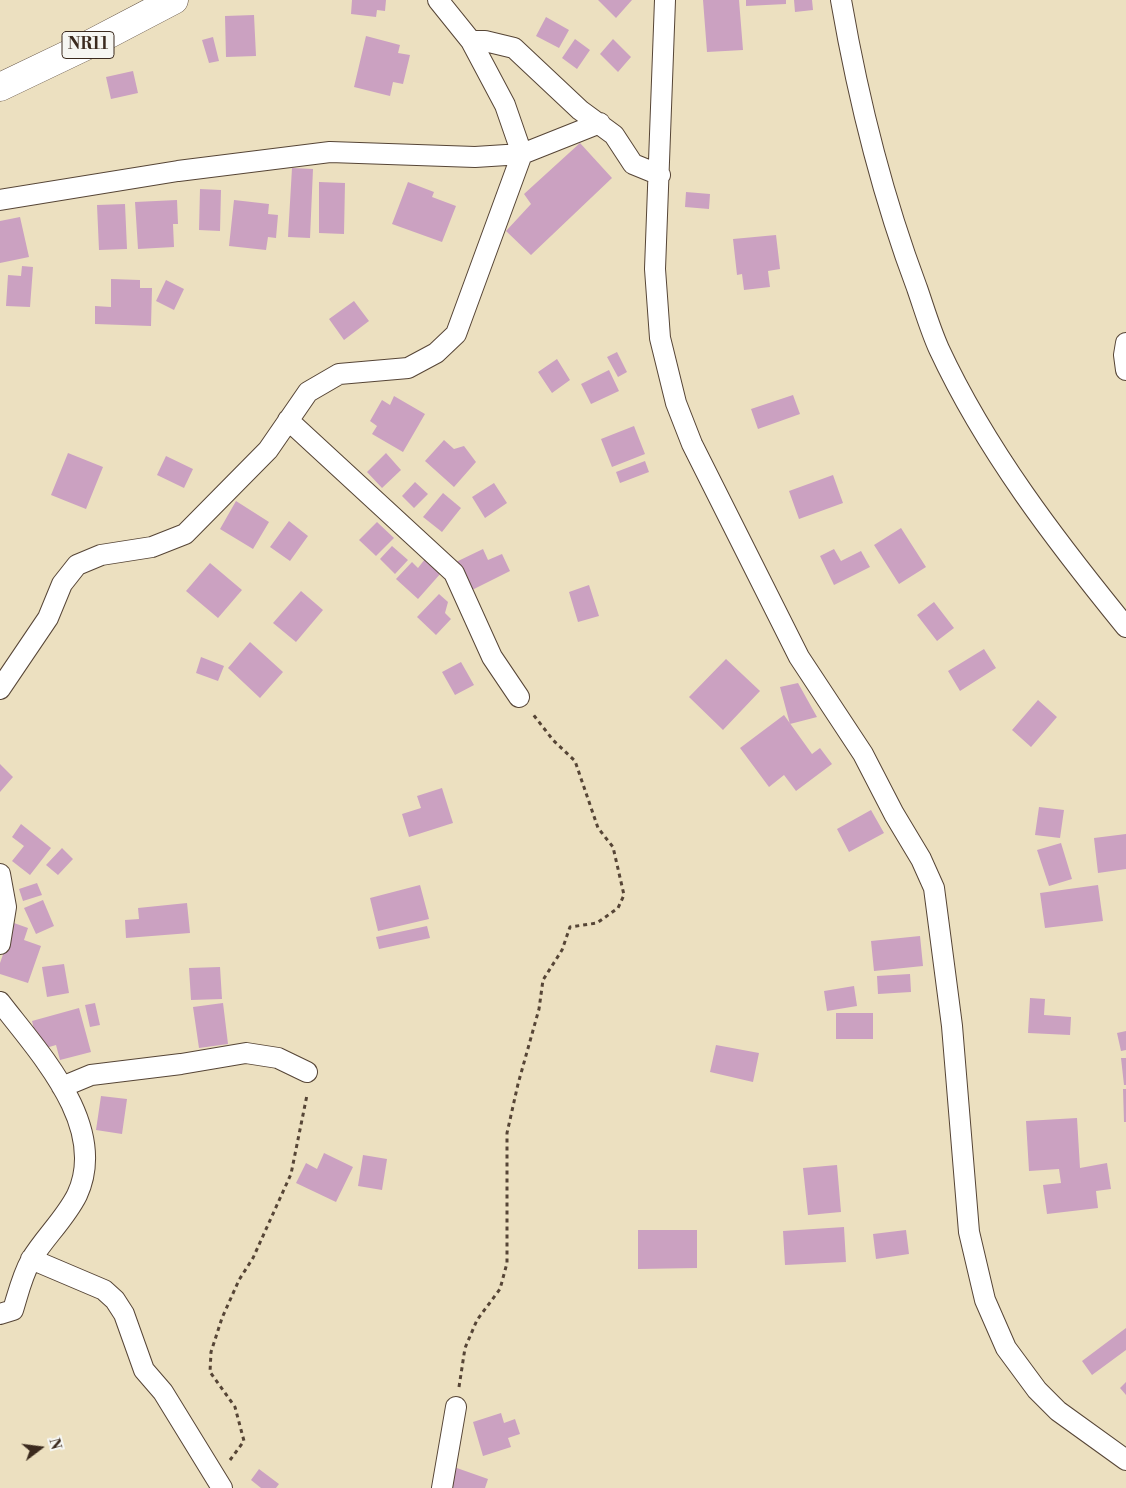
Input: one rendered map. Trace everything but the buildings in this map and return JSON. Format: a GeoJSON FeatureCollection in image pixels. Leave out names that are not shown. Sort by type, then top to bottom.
{"type":"FeatureCollection","features":[{"type":"Feature","properties":{"kind":"highway","name":"NR11"},"geometry":{"type":"LineString","coordinates":[[0,87],[90,44],[174,0]]}},
{"type":"Feature","properties":{"kind":"street"},"geometry":{"type":"LineString","coordinates":[[0,689],[48,618],[62,584],[76,565],[100,555],[152,547],[184,534],[268,450],[308,392],[339,374],[408,368],[436,353],[456,334],[522,154],[505,105],[471,41],[438,0]]}},
{"type":"Feature","properties":{"kind":"street"},"geometry":{"type":"LineString","coordinates":[[665,0],[660,175],[655,269],[659,328],[676,403],[692,444],[799,657],[863,754],[921,859],[934,888],[952,1026],[969,1232],[985,1300],[1006,1348],[1037,1390],[1058,1412],[1126,1460]]}},
{"type":"Feature","properties":{"kind":"street"},"geometry":{"type":"LineString","coordinates":[[841,0],[862,107],[895,225],[939,348],[981,429],[1062,548],[1126,627]]}},
{"type":"Feature","properties":{"kind":"street"},"geometry":{"type":"LineString","coordinates":[[471,41],[485,41],[514,48],[580,110],[614,135],[634,164],[660,175]]}},
{"type":"Feature","properties":{"kind":"street"},"geometry":{"type":"LineString","coordinates":[[0,200],[178,171],[330,152],[475,157],[522,154],[600,124]]}},
{"type":"Feature","properties":{"kind":"street"},"geometry":{"type":"LineString","coordinates":[[1126,344],[1124,355],[1126,370]]}},
{"type":"Feature","properties":{"kind":"street"},"geometry":{"type":"LineString","coordinates":[[288,420],[454,573],[492,657],[519,697]]}},
{"type":"Feature","properties":{"kind":"street"},"geometry":{"type":"LineString","coordinates":[[0,874],[6,907],[0,944]]}},
{"type":"Feature","properties":{"kind":"street"},"geometry":{"type":"LineString","coordinates":[[0,1002],[50,1066],[62,1087],[79,1120],[86,1166],[76,1196],[32,1259],[13,1310],[0,1314]]}},
{"type":"Feature","properties":{"kind":"street"},"geometry":{"type":"LineString","coordinates":[[62,1087],[91,1075],[181,1064],[246,1053],[278,1058],[307,1072]]}},
{"type":"Feature","properties":{"kind":"street"},"geometry":{"type":"LineString","coordinates":[[32,1259],[104,1290],[115,1300],[124,1314],[144,1370],[163,1392],[220,1484]]}},
{"type":"Feature","properties":{"kind":"street"},"geometry":{"type":"LineString","coordinates":[[442,1488],[456,1407]]}},
{"type":"Feature","properties":{"kind":"path"},"geometry":{"type":"LineString","coordinates":[[456,1407],[465,1348],[477,1320],[500,1289],[507,1263],[507,1133],[518,1084],[540,1009],[544,980],[562,950],[570,927],[597,923],[618,908],[624,895],[613,847],[598,828],[575,761],[553,740],[519,697]]}},
{"type":"Feature","properties":{"kind":"path"},"geometry":{"type":"LineString","coordinates":[[220,1484],[244,1441],[236,1407],[210,1372],[211,1352],[239,1280],[253,1258],[291,1174],[297,1152],[302,1110],[309,1086],[307,1072]]}}]}
